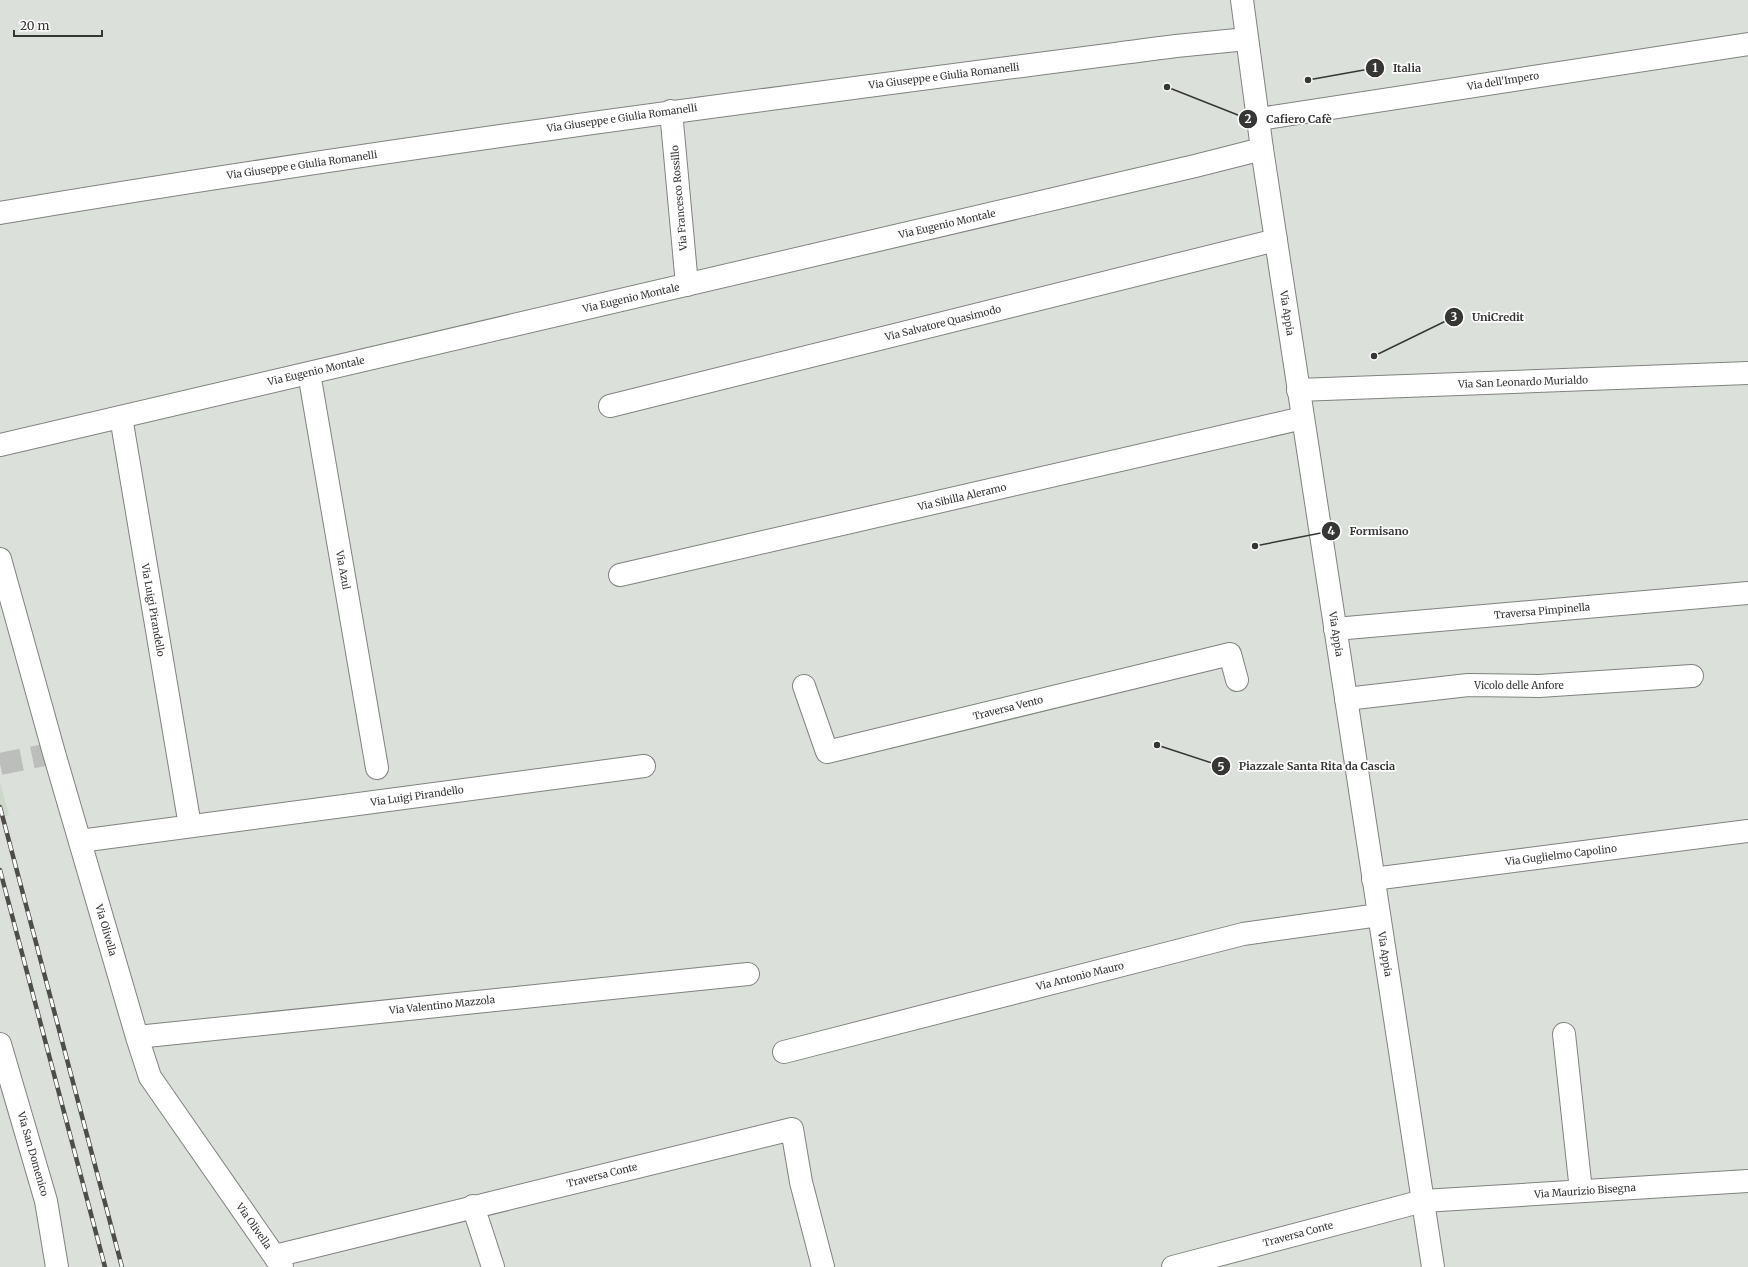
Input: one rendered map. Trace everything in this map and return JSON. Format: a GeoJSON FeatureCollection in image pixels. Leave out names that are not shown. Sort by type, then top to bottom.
{"type":"FeatureCollection","features":[{"type":"Feature","properties":{"kind":"street","name":"Via Appia"},"geometry":{"type":"LineString","coordinates":[[1242,0],[1262,148],[1298,390],[1433,1267]]}},
{"type":"Feature","properties":{"kind":"street","name":"Via Giuseppe e Giulia Romanelli"},"geometry":{"type":"LineString","coordinates":[[0,213],[166,185],[671,111],[1176,46],[1247,39]]}},
{"type":"Feature","properties":{"kind":"street","name":"Via dell'Impero"},"geometry":{"type":"LineString","coordinates":[[1259,119],[1748,44]]}},
{"type":"Feature","properties":{"kind":"street","name":"Via Francesco Rossillo"},"geometry":{"type":"LineString","coordinates":[[671,111],[687,285]]}},
{"type":"Feature","properties":{"kind":"street","name":"Via Eugenio Montale"},"geometry":{"type":"LineString","coordinates":[[0,445],[1195,166],[1262,148]]}},
{"type":"Feature","properties":{"kind":"street","name":"Via Salvatore Quasimodo"},"geometry":{"type":"LineString","coordinates":[[610,406],[1276,240]]}},
{"type":"Feature","properties":{"kind":"street","name":"Via Azul"},"geometry":{"type":"LineString","coordinates":[[309,373],[377,768]]}},
{"type":"Feature","properties":{"kind":"street","name":"Via San Leonardo Murialdo"},"geometry":{"type":"LineString","coordinates":[[1298,390],[1748,373]]}},
{"type":"Feature","properties":{"kind":"street","name":"Via Luigi Pirandello"},"geometry":{"type":"LineString","coordinates":[[121,417],[190,826]]}},
{"type":"Feature","properties":{"kind":"street","name":"Via Sibilla Aleramo"},"geometry":{"type":"LineString","coordinates":[[620,575],[1303,418]]}},
{"type":"Feature","properties":{"kind":"street","name":"Via Olivella"},"geometry":{"type":"LineString","coordinates":[[0,559],[80,842],[150,1077],[279,1262]]}},
{"type":"Feature","properties":{"kind":"street","name":"Traversa Pimpinella"},"geometry":{"type":"LineString","coordinates":[[1335,629],[1748,593]]}},
{"type":"Feature","properties":{"kind":"street","name":"Traversa Vento"},"geometry":{"type":"LineString","coordinates":[[804,686],[827,752],[1230,654],[1237,680]]}},
{"type":"Feature","properties":{"kind":"street","name":"Vicolo delle Anfore"},"geometry":{"type":"LineString","coordinates":[[1346,700],[1468,685],[1539,686],[1692,676]]}},
{"type":"Feature","properties":{"kind":"street","name":"Via Luigi Pirandello"},"geometry":{"type":"LineString","coordinates":[[80,842],[644,766]]}},
{"type":"Feature","properties":{"kind":"street","name":"Via Guglielmo Capolino"},"geometry":{"type":"LineString","coordinates":[[1374,879],[1748,830]]}},
{"type":"Feature","properties":{"kind":"street","name":"Via Antonio Mauro"},"geometry":{"type":"LineString","coordinates":[[784,1052],[1243,934],[1379,915]]}},
{"type":"Feature","properties":{"kind":"street","name":"Via Valentino Mazzola"},"geometry":{"type":"LineString","coordinates":[[137,1037],[748,974]]}},
{"type":"Feature","properties":{"kind":"street"},"geometry":{"type":"LineString","coordinates":[[1564,1034],[1581,1191]]}},
{"type":"Feature","properties":{"kind":"street","name":"Via San Domenico"},"geometry":{"type":"LineString","coordinates":[[0,1044],[46,1201],[57,1267]]}},
{"type":"Feature","properties":{"kind":"street","name":"Traversa Conte"},"geometry":{"type":"LineString","coordinates":[[279,1262],[473,1206],[792,1129],[802,1182],[823,1267]]}},
{"type":"Feature","properties":{"kind":"street","name":"Via Maurizio Bisegna"},"geometry":{"type":"LineString","coordinates":[[1423,1201],[1748,1181]]}},
{"type":"Feature","properties":{"kind":"street","name":"Traversa Conte"},"geometry":{"type":"LineString","coordinates":[[1173,1267],[1423,1201]]}},
{"type":"Feature","properties":{"kind":"street"},"geometry":{"type":"LineString","coordinates":[[473,1206],[493,1267]]}},
{"type":"Feature","properties":{"kind":"shaded area"},"geometry":{"type":"Polygon","coordinates":[[[0,782],[9,815],[0,817],[0,782]]]}},
{"type":"Feature","properties":{"kind":"tunnel"},"geometry":{"type":"LineString","coordinates":[[0,764],[54,753]]}},
{"type":"Feature","properties":{"kind":"railway"},"geometry":{"type":"LineString","coordinates":[[0,807],[122,1267]]}},
{"type":"Feature","properties":{"kind":"railway"},"geometry":{"type":"LineString","coordinates":[[0,870],[105,1267]]}},
{"type":"Feature","properties":{"kind":"place","name":"Italia"},"geometry":{"type":"Point","coordinates":[1308,80]}},
{"type":"Feature","properties":{"kind":"place","name":"Cafiero Cafè"},"geometry":{"type":"Point","coordinates":[1167,87]}},
{"type":"Feature","properties":{"kind":"place","name":"UniCredit"},"geometry":{"type":"Point","coordinates":[1374,356]}},
{"type":"Feature","properties":{"kind":"place","name":"Formisano"},"geometry":{"type":"Point","coordinates":[1255,546]}},
{"type":"Feature","properties":{"kind":"place","name":"Piazzale Santa Rita da Cascia"},"geometry":{"type":"Point","coordinates":[1157,745]}}]}
